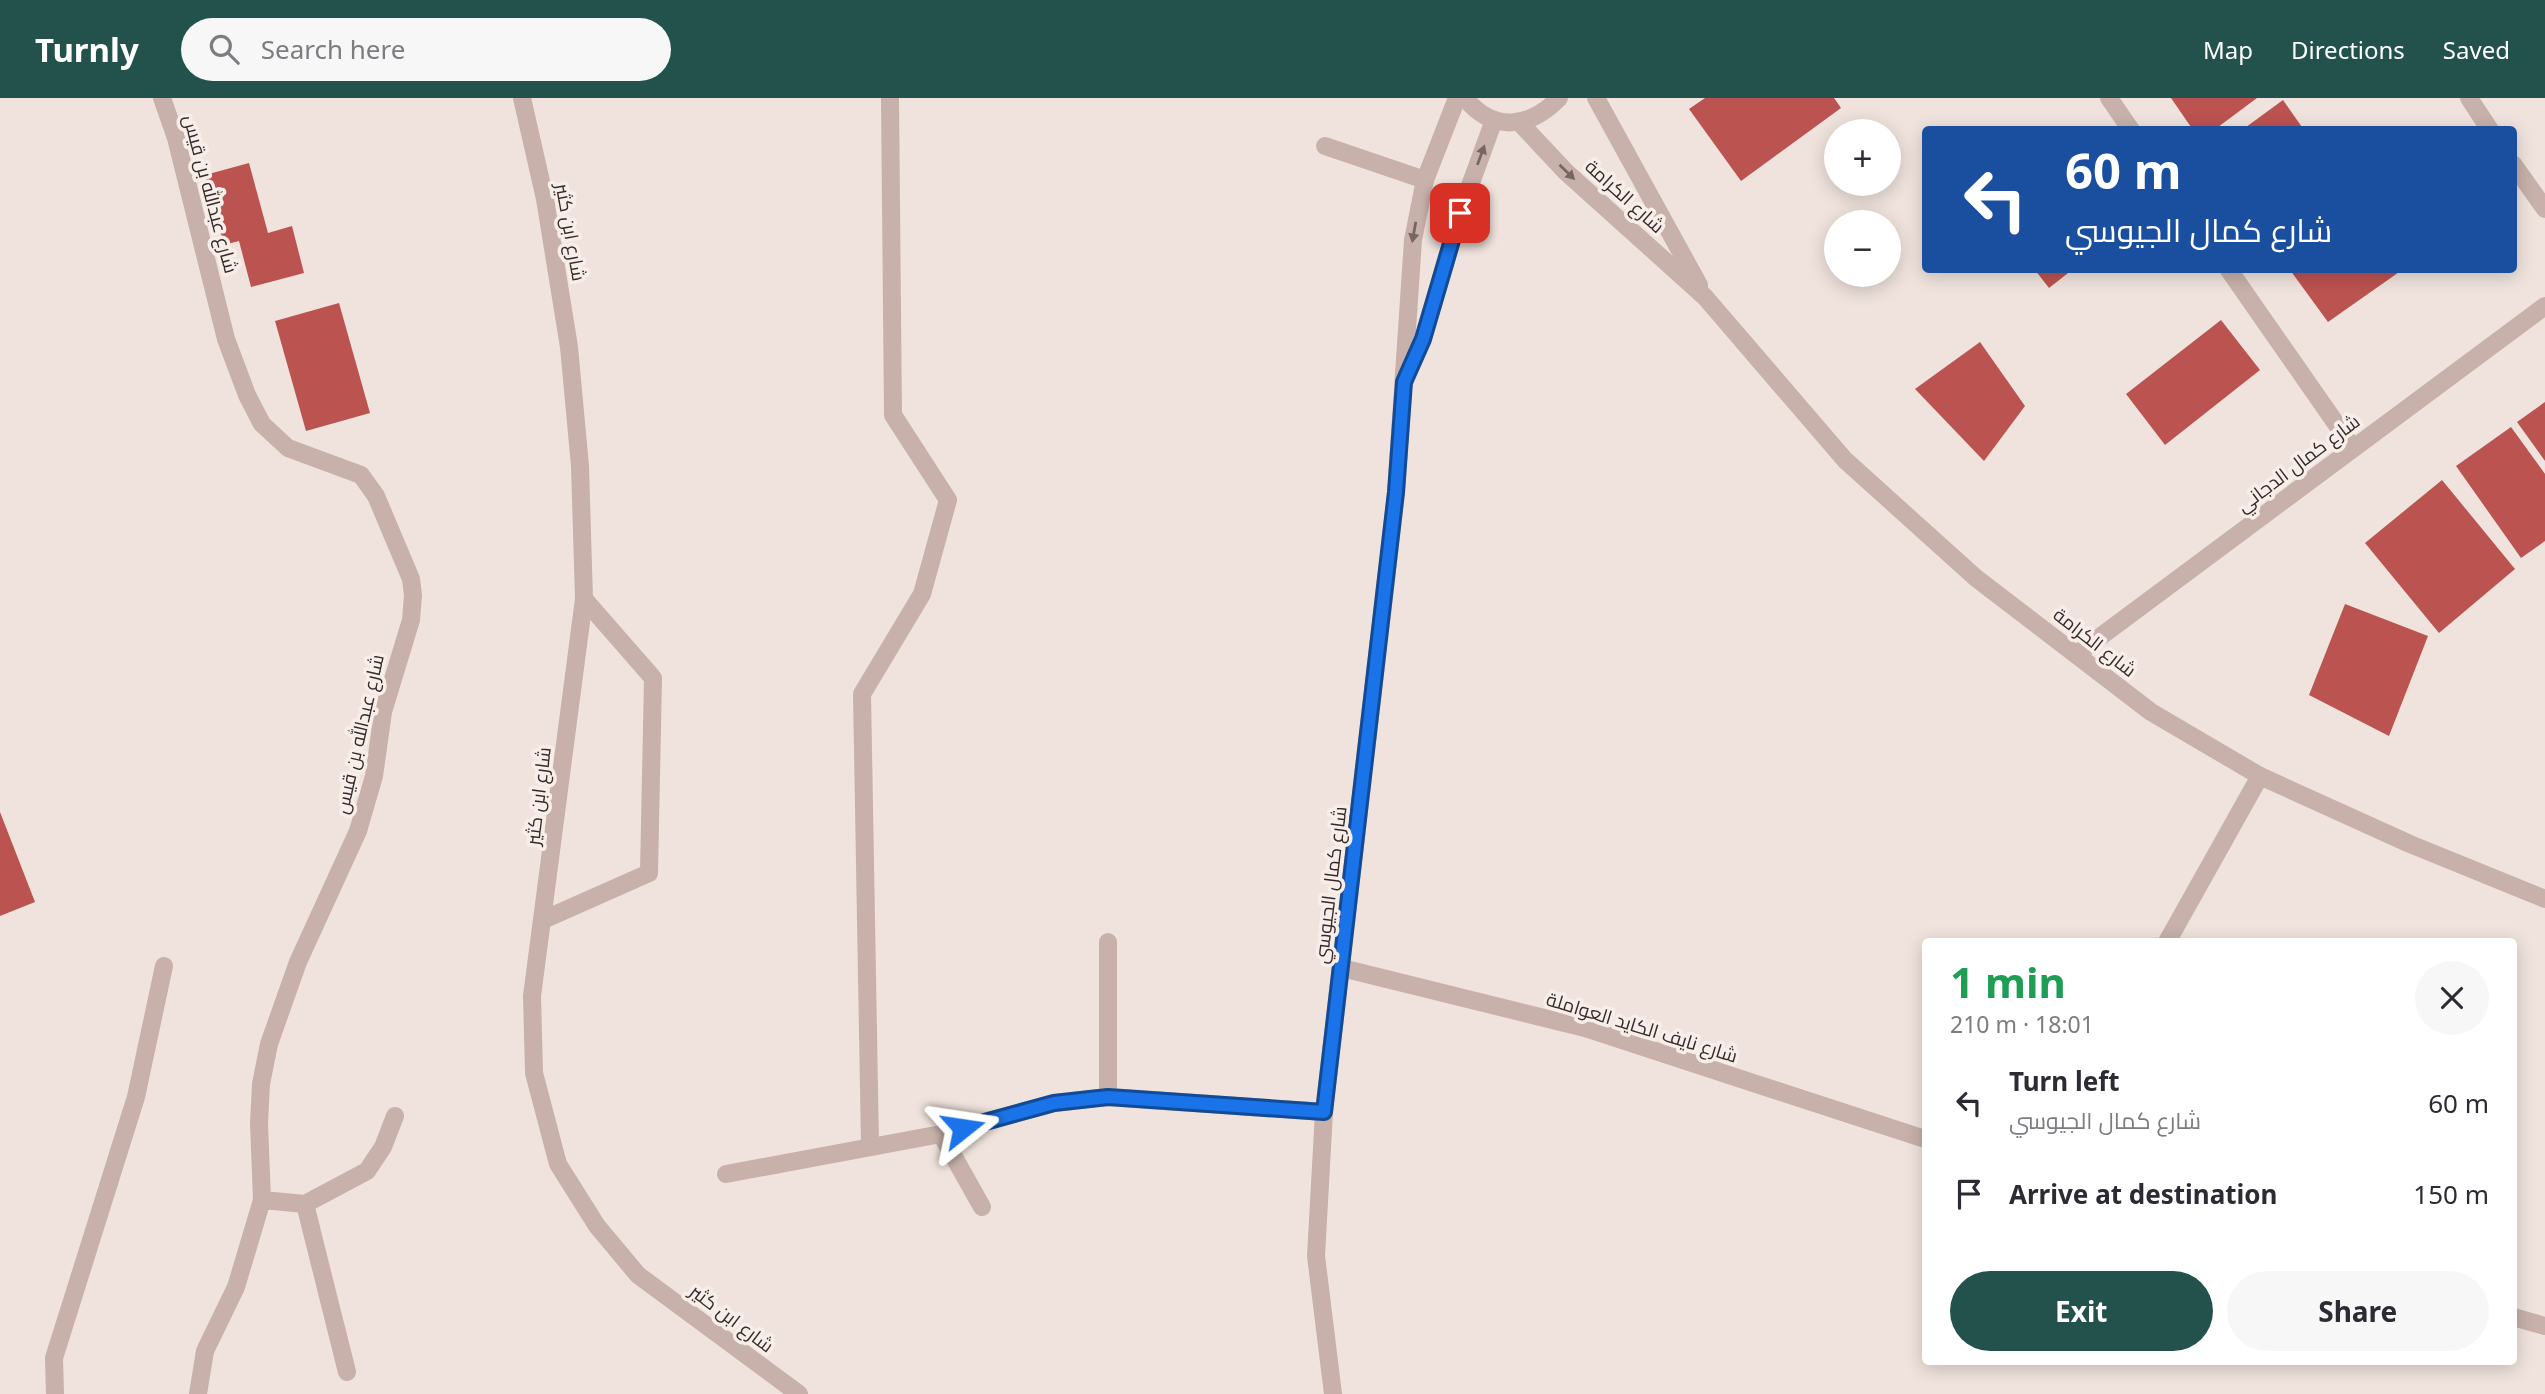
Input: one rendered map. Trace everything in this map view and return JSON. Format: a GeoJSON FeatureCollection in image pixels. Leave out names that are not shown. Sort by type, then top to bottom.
{"type":"FeatureCollection","features":[{"type":"Feature","properties":{"kind":"street","name":"شارع عبدالله بن قيس"},"geometry":{"type":"LineString","coordinates":[[163,98],[176,138],[226,339],[247,396],[262,424],[288,447],[362,475],[386,520],[411,579],[413,595],[411,620],[383,712],[374,776],[358,831],[298,962],[269,1044],[261,1084],[259,1123],[262,1200],[236,1287],[205,1351],[198,1394]]}},
{"type":"Feature","properties":{"kind":"street","name":"شارع ابن كثير"},"geometry":{"type":"LineString","coordinates":[[522,98],[545,199],[569,348],[580,466],[584,599],[532,996],[534,1073],[558,1164],[597,1226],[638,1275],[799,1394]]}},
{"type":"Feature","properties":{"kind":"street"},"geometry":{"type":"LineString","coordinates":[[870,1145],[862,694],[922,594],[948,500],[893,415],[890,98]]}},
{"type":"Feature","properties":{"kind":"street","name":"شارع كمال الجيوسي"},"geometry":{"type":"LineString","coordinates":[[1333,1394],[1316,1256],[1324,1112],[1396,492],[1409,274],[1425,180],[1457,98]]}},
{"type":"Feature","properties":{"kind":"street"},"geometry":{"type":"LineString","coordinates":[[1465,98],[1474,109],[1494,120],[1520,123],[1543,114],[1559,98]]}},
{"type":"Feature","properties":{"kind":"street","name":"شارع الكرامة"},"geometry":{"type":"LineString","coordinates":[[1596,98],[1705,297]]}},
{"type":"Feature","properties":{"kind":"street"},"geometry":{"type":"LineString","coordinates":[[2109,98],[2128,126]]}},
{"type":"Feature","properties":{"kind":"street"},"geometry":{"type":"LineString","coordinates":[[2469,98],[2487,126]]}},
{"type":"Feature","properties":{"kind":"street","name":"شارع كمال الجيوسي"},"geometry":{"type":"LineString","coordinates":[[1404,382],[1423,339],[1460,213],[1494,120]]}},
{"type":"Feature","properties":{"kind":"street","name":"شارع الكرامة"},"geometry":{"type":"LineString","coordinates":[[1520,123],[1566,172],[1705,297],[1845,460],[1976,578],[2151,712],[2260,776],[2410,844],[2545,899]]}},
{"type":"Feature","properties":{"kind":"street"},"geometry":{"type":"LineString","coordinates":[[1325,146],[1425,180]]}},
{"type":"Feature","properties":{"kind":"street"},"geometry":{"type":"LineString","coordinates":[[2517,170],[2545,209]]}},
{"type":"Feature","properties":{"kind":"street"},"geometry":{"type":"LineString","coordinates":[[2231,273],[2353,448]]}},
{"type":"Feature","properties":{"kind":"street","name":"شارع كمال الدجاني"},"geometry":{"type":"LineString","coordinates":[[2077,654],[2545,306]]}},
{"type":"Feature","properties":{"kind":"street"},"geometry":{"type":"LineString","coordinates":[[543,920],[649,873],[653,678],[584,599]]}},
{"type":"Feature","properties":{"kind":"street"},"geometry":{"type":"LineString","coordinates":[[2169,938],[2260,776]]}},
{"type":"Feature","properties":{"kind":"street"},"geometry":{"type":"LineString","coordinates":[[1108,943],[1108,1097]]}},
{"type":"Feature","properties":{"kind":"street"},"geometry":{"type":"LineString","coordinates":[[55,1394],[54,1358],[136,1097],[164,967]]}},
{"type":"Feature","properties":{"kind":"street","name":"شارع نايف الكايد العواملة"},"geometry":{"type":"LineString","coordinates":[[1342,968],[1585,1028],[1922,1138]]}},
{"type":"Feature","properties":{"kind":"street"},"geometry":{"type":"LineString","coordinates":[[726,1174],[870,1145],[941,1134],[1054,1103],[1108,1097],[1324,1112]]}},
{"type":"Feature","properties":{"kind":"street"},"geometry":{"type":"LineString","coordinates":[[262,1200],[305,1204],[367,1171],[383,1147],[395,1116]]}},
{"type":"Feature","properties":{"kind":"street"},"geometry":{"type":"LineString","coordinates":[[941,1134],[982,1207]]}},
{"type":"Feature","properties":{"kind":"street"},"geometry":{"type":"LineString","coordinates":[[305,1204],[347,1372]]}},
{"type":"Feature","properties":{"kind":"street"},"geometry":{"type":"LineString","coordinates":[[2517,1318],[2545,1325]]}},
{"type":"Feature","properties":{"kind":"building"},"geometry":{"type":"Polygon","coordinates":[[[1705,98],[1834,98],[1841,108],[1741,181],[1689,109],[1705,98]]]}},
{"type":"Feature","properties":{"kind":"building"},"geometry":{"type":"Polygon","coordinates":[[[2171,98],[2257,98],[2219,126],[2190,126],[2171,98]]]}},
{"type":"Feature","properties":{"kind":"building"},"geometry":{"type":"Polygon","coordinates":[[[2283,100],[2301,126],[2247,126],[2283,100]]]}},
{"type":"Feature","properties":{"kind":"building"},"geometry":{"type":"Polygon","coordinates":[[[249,163],[268,233],[292,226],[304,273],[251,287],[239,241],[224,245],[205,175],[249,163]]]}},
{"type":"Feature","properties":{"kind":"building"},"geometry":{"type":"Polygon","coordinates":[[[2037,273],[2068,273],[2049,288],[2037,273]]]}},
{"type":"Feature","properties":{"kind":"building"},"geometry":{"type":"Polygon","coordinates":[[[2292,273],[2398,273],[2328,322],[2292,273]]]}},
{"type":"Feature","properties":{"kind":"building"},"geometry":{"type":"Polygon","coordinates":[[[339,303],[370,413],[306,431],[275,321],[339,303]]]}},
{"type":"Feature","properties":{"kind":"building"},"geometry":{"type":"Polygon","coordinates":[[[2221,320],[2260,370],[2165,445],[2126,394],[2221,320]]]}},
{"type":"Feature","properties":{"kind":"building"},"geometry":{"type":"Polygon","coordinates":[[[1980,342],[2025,406],[1984,461],[1915,389],[1980,342]]]}},
{"type":"Feature","properties":{"kind":"building"},"geometry":{"type":"Polygon","coordinates":[[[2545,402],[2545,461],[2517,422],[2545,402]]]}},
{"type":"Feature","properties":{"kind":"building"},"geometry":{"type":"Polygon","coordinates":[[[2511,427],[2545,474],[2545,541],[2521,558],[2456,466],[2511,427]]]}},
{"type":"Feature","properties":{"kind":"building"},"geometry":{"type":"Polygon","coordinates":[[[2442,480],[2515,569],[2439,633],[2365,543],[2442,480]]]}},
{"type":"Feature","properties":{"kind":"building"},"geometry":{"type":"Polygon","coordinates":[[[2345,604],[2428,636],[2389,736],[2309,695],[2345,604]]]}},
{"type":"Feature","properties":{"kind":"building"},"geometry":{"type":"Polygon","coordinates":[[[0,812],[35,902],[0,916],[0,812]]]}},
{"type":"Feature","properties":{"kind":"route"},"geometry":{"type":"LineString","coordinates":[[963,1128],[1054,1103],[1108,1097],[1324,1112],[1396,492],[1404,382],[1423,339],[1460,213]]}}]}
